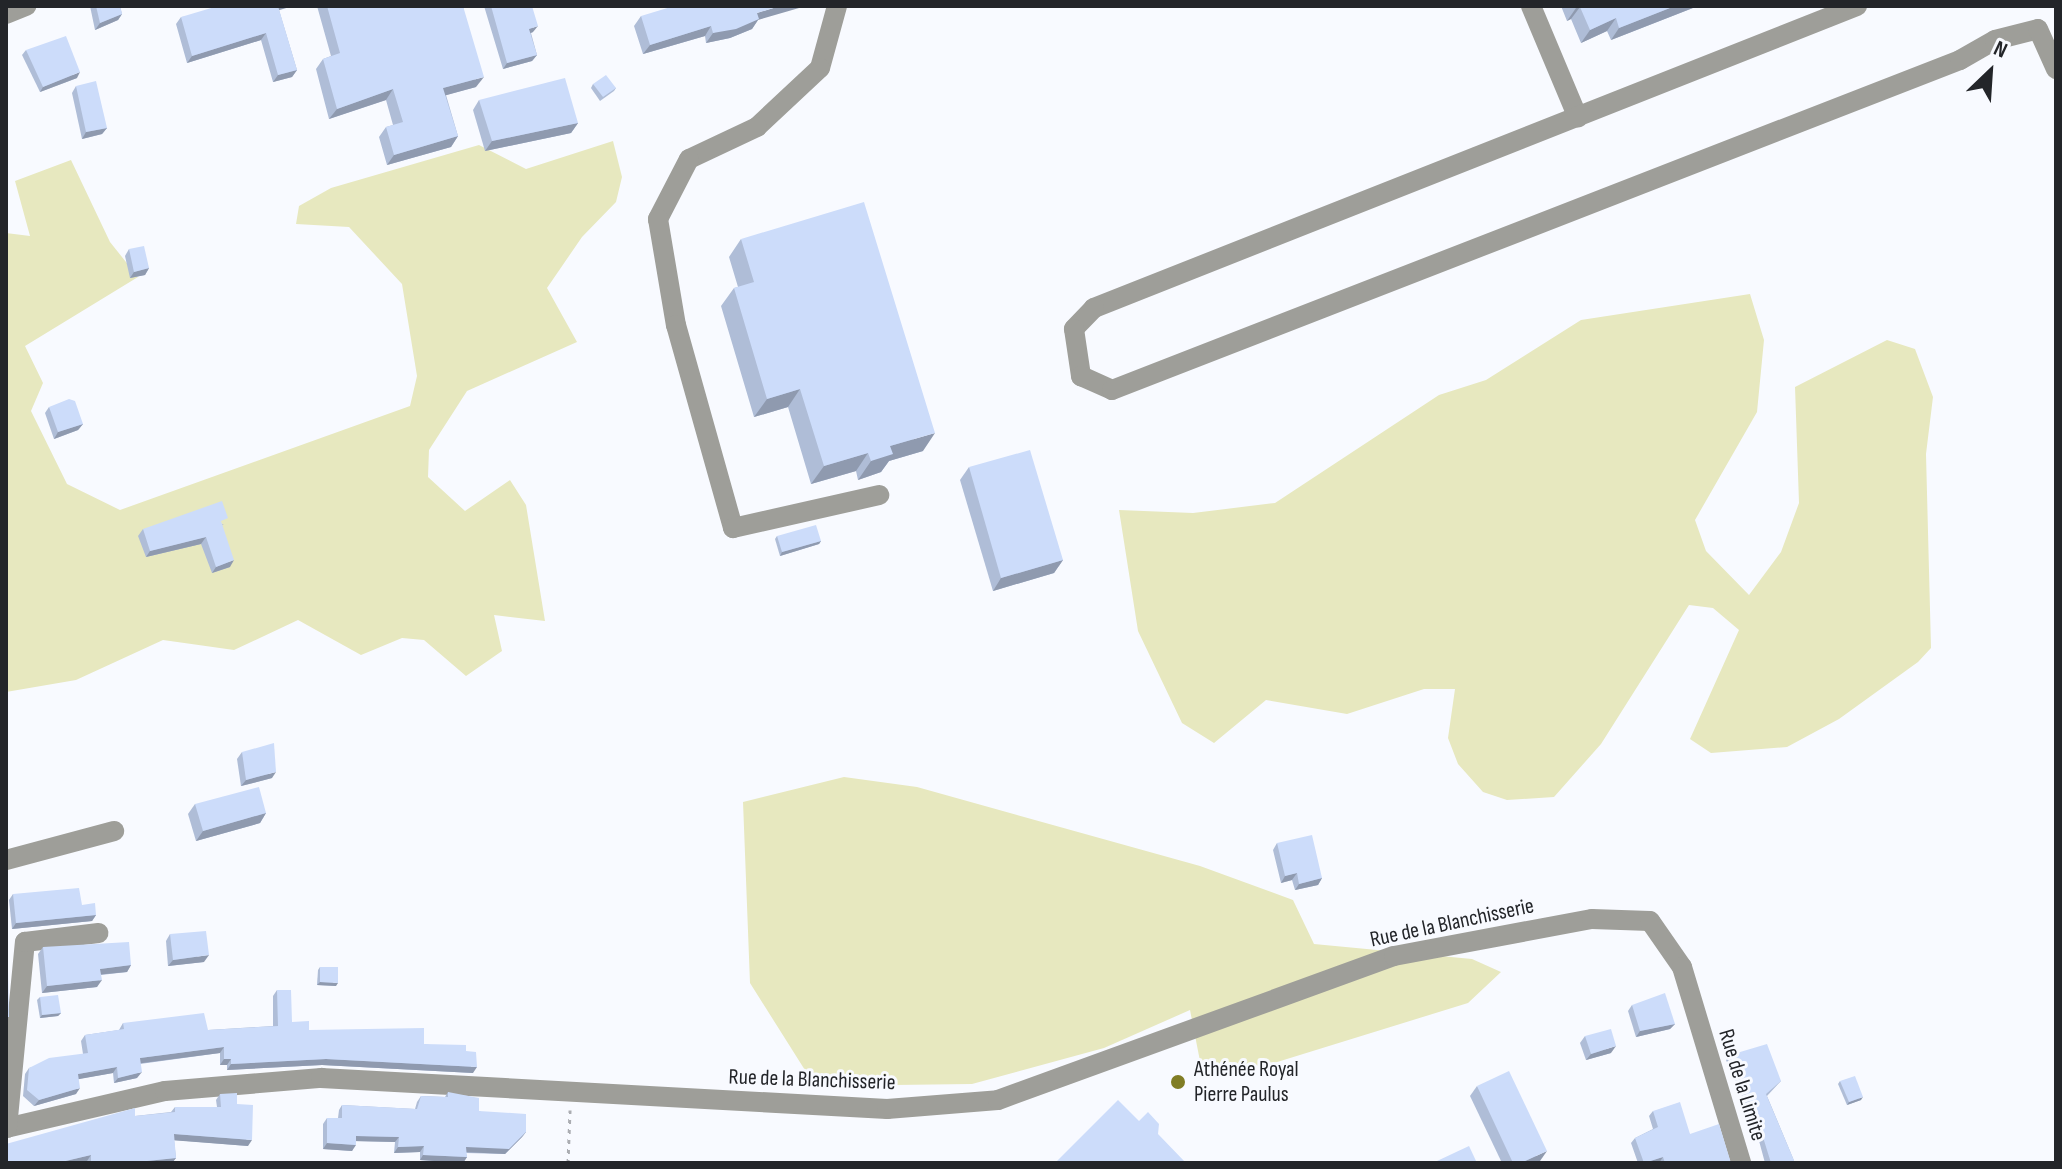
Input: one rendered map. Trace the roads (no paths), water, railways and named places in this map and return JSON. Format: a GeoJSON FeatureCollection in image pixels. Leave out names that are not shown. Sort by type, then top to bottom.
{"type":"FeatureCollection","features":[{"type":"Feature","properties":{"kind":"street"},"geometry":{"type":"LineString","coordinates":[[6,14],[26,6]]}},
{"type":"Feature","properties":{"kind":"street"},"geometry":{"type":"LineString","coordinates":[[837,6],[820,68],[757,127],[689,159],[658,219],[676,325],[733,528],[879,495]]}},
{"type":"Feature","properties":{"kind":"street"},"geometry":{"type":"LineString","coordinates":[[1531,6],[1578,118]]}},
{"type":"Feature","properties":{"kind":"street"},"geometry":{"type":"LineString","coordinates":[[1857,6],[1094,308],[1074,329],[1081,376],[1112,390],[1960,60],[1995,40],[2038,29],[2056,69]]}},
{"type":"Feature","properties":{"kind":"street"},"geometry":{"type":"LineString","coordinates":[[6,860],[114,831]]}},
{"type":"Feature","properties":{"kind":"street","name":"Rue de la Blanchisserie"},"geometry":{"type":"LineString","coordinates":[[98,933],[25,942],[7,1128],[165,1091],[321,1078],[887,1109],[998,1100],[1394,956],[1592,919],[1650,921],[1682,967],[1698,1021]]}},
{"type":"Feature","properties":{"kind":"street","name":"Rue de la Limite"},"geometry":{"type":"LineString","coordinates":[[1698,1021],[1741,1163]]}},
{"type":"Feature","properties":{"kind":"place","name":"Athénée Royal Pierre Paulus"},"geometry":{"type":"Point","coordinates":[1178,1082]}}]}
